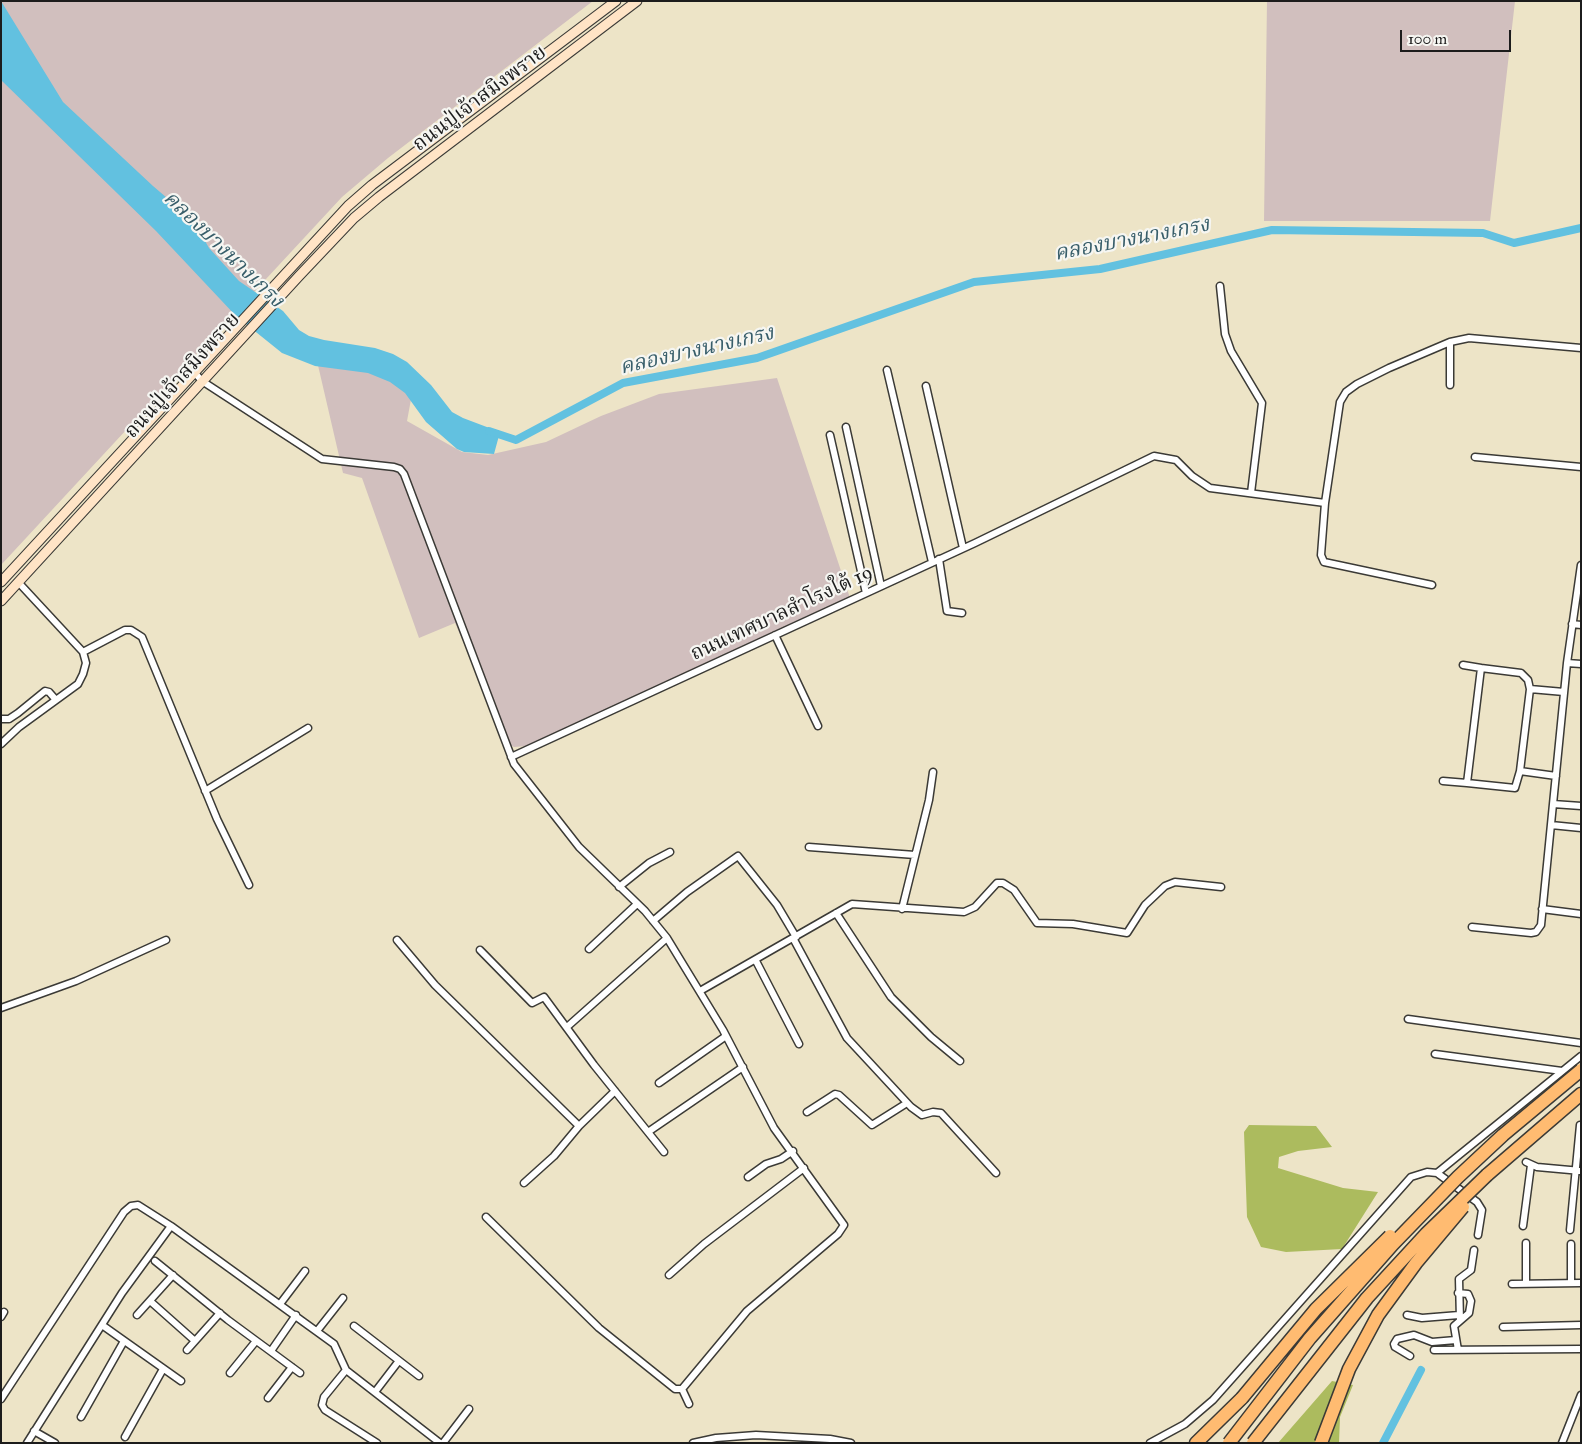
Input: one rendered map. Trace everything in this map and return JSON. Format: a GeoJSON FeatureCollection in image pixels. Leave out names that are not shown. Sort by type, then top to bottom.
{"type":"FeatureCollection","features":[{"type":"Feature","properties":{"kind":"highway"},"geometry":{"type":"LineString","coordinates":[[1196,1443],[1242,1398],[1334,1290],[1379,1246],[1503,1135],[1581,1070]]}},
{"type":"Feature","properties":{"kind":"highway"},"geometry":{"type":"LineString","coordinates":[[1253,1443],[1313,1363],[1367,1298],[1426,1234],[1487,1175],[1581,1094]]}},
{"type":"Feature","properties":{"kind":"highway"},"geometry":{"type":"LineString","coordinates":[[1321,1443],[1349,1369],[1378,1315],[1416,1263],[1447,1227],[1487,1175]]}},
{"type":"Feature","properties":{"kind":"highway"},"geometry":{"type":"LineString","coordinates":[[1228,1443],[1278,1377],[1343,1298],[1458,1177]]}},
{"type":"Feature","properties":{"kind":"main road","name":"ถนนปู่เจ้าสมิงพราย"},"geometry":{"type":"LineString","coordinates":[[1,582],[333,221],[372,185],[616,1]]}},
{"type":"Feature","properties":{"kind":"main road","name":"ถนนปู่เจ้าสมิงพราย"},"geometry":{"type":"LineString","coordinates":[[1,601],[202,380],[354,218],[378,197],[637,1]]}},
{"type":"Feature","properties":{"kind":"street"},"geometry":{"type":"LineString","coordinates":[[1220,286],[1225,334],[1231,352],[1262,403],[1251,493]]}},
{"type":"Feature","properties":{"kind":"street"},"geometry":{"type":"LineString","coordinates":[[1432,585],[1324,562],[1321,555],[1326,503],[1342,396],[1357,384],[1389,368],[1450,342],[1469,338],[1581,348]]}},
{"type":"Feature","properties":{"kind":"street"},"geometry":{"type":"LineString","coordinates":[[1450,342],[1450,386]]}},
{"type":"Feature","properties":{"kind":"street"},"geometry":{"type":"LineString","coordinates":[[887,370],[947,611],[962,613]]}},
{"type":"Feature","properties":{"kind":"street"},"geometry":{"type":"LineString","coordinates":[[194,372],[202,380],[322,458],[400,469],[404,474],[511,757],[518,771],[575,842],[637,904],[667,938],[726,1036],[774,1128],[793,1151],[844,1225],[838,1234],[746,1311],[682,1389]]}},
{"type":"Feature","properties":{"kind":"street"},"geometry":{"type":"LineString","coordinates":[[926,386],[963,548]]}},
{"type":"Feature","properties":{"kind":"street"},"geometry":{"type":"LineString","coordinates":[[846,427],[881,586]]}},
{"type":"Feature","properties":{"kind":"street"},"geometry":{"type":"LineString","coordinates":[[830,436],[866,593]]}},
{"type":"Feature","properties":{"kind":"street","name":"ถนนเทศบาลสำโรงใต้ 19"},"geometry":{"type":"LineString","coordinates":[[511,757],[936,561],[1154,456],[1176,460],[1192,476],[1210,488],[1326,503]]}},
{"type":"Feature","properties":{"kind":"street"},"geometry":{"type":"LineString","coordinates":[[1475,457],[1581,467]]}},
{"type":"Feature","properties":{"kind":"street"},"geometry":{"type":"LineString","coordinates":[[1472,927],[1531,933],[1536,932],[1541,924],[1567,663],[1581,565]]}},
{"type":"Feature","properties":{"kind":"street"},"geometry":{"type":"LineString","coordinates":[[1,744],[18,727],[78,684],[84,674],[86,663],[83,652],[19,583]]}},
{"type":"Feature","properties":{"kind":"street"},"geometry":{"type":"LineString","coordinates":[[1572,624],[1581,625]]}},
{"type":"Feature","properties":{"kind":"street"},"geometry":{"type":"LineString","coordinates":[[83,652],[125,630],[131,630],[142,637],[205,791],[249,885]]}},
{"type":"Feature","properties":{"kind":"street"},"geometry":{"type":"LineString","coordinates":[[775,635],[818,726]]}},
{"type":"Feature","properties":{"kind":"street"},"geometry":{"type":"LineString","coordinates":[[1567,663],[1581,664]]}},
{"type":"Feature","properties":{"kind":"street"},"geometry":{"type":"LineString","coordinates":[[1443,781],[1515,788],[1520,772],[1530,689],[1528,680],[1521,673],[1463,665]]}},
{"type":"Feature","properties":{"kind":"street"},"geometry":{"type":"LineString","coordinates":[[1467,783],[1481,668]]}},
{"type":"Feature","properties":{"kind":"street"},"geometry":{"type":"LineString","coordinates":[[1530,689],[1564,692]]}},
{"type":"Feature","properties":{"kind":"street"},"geometry":{"type":"LineString","coordinates":[[1,719],[9,719],[45,691],[49,692],[56,700]]}},
{"type":"Feature","properties":{"kind":"street"},"geometry":{"type":"LineString","coordinates":[[205,791],[308,728]]}},
{"type":"Feature","properties":{"kind":"street"},"geometry":{"type":"LineString","coordinates":[[902,909],[929,800],[933,772]]}},
{"type":"Feature","properties":{"kind":"street"},"geometry":{"type":"LineString","coordinates":[[1520,772],[1556,776]]}},
{"type":"Feature","properties":{"kind":"street"},"geometry":{"type":"LineString","coordinates":[[1553,804],[1581,806]]}},
{"type":"Feature","properties":{"kind":"street"},"geometry":{"type":"LineString","coordinates":[[1551,825],[1581,828]]}},
{"type":"Feature","properties":{"kind":"street"},"geometry":{"type":"LineString","coordinates":[[809,848],[915,855]]}},
{"type":"Feature","properties":{"kind":"street"},"geometry":{"type":"LineString","coordinates":[[619,887],[649,863],[670,852]]}},
{"type":"Feature","properties":{"kind":"street"},"geometry":{"type":"LineString","coordinates":[[653,921],[687,892],[738,856],[776,905],[842,1030],[907,1103],[922,1114],[938,1112],[996,1173]]}},
{"type":"Feature","properties":{"kind":"street"},"geometry":{"type":"LineString","coordinates":[[700,991],[756,961],[852,904],[964,912],[975,907],[997,883],[1003,883],[1014,890],[1037,923],[1073,924],[1126,932],[1145,905],[1165,886],[1175,882],[1221,887]]}},
{"type":"Feature","properties":{"kind":"street"},"geometry":{"type":"LineString","coordinates":[[589,949],[637,904]]}},
{"type":"Feature","properties":{"kind":"street"},"geometry":{"type":"LineString","coordinates":[[1542,909],[1581,914]]}},
{"type":"Feature","properties":{"kind":"street"},"geometry":{"type":"LineString","coordinates":[[836,913],[891,997],[931,1037],[960,1062]]}},
{"type":"Feature","properties":{"kind":"street"},"geometry":{"type":"LineString","coordinates":[[567,1027],[667,938]]}},
{"type":"Feature","properties":{"kind":"street"},"geometry":{"type":"LineString","coordinates":[[1,1008],[76,981],[166,940]]}},
{"type":"Feature","properties":{"kind":"street"},"geometry":{"type":"LineString","coordinates":[[397,940],[435,985],[579,1126]]}},
{"type":"Feature","properties":{"kind":"street"},"geometry":{"type":"LineString","coordinates":[[480,950],[529,1001],[534,1003],[544,997],[664,1152]]}},
{"type":"Feature","properties":{"kind":"street"},"geometry":{"type":"LineString","coordinates":[[756,961],[799,1044]]}},
{"type":"Feature","properties":{"kind":"street"},"geometry":{"type":"LineString","coordinates":[[1408,1019],[1581,1044]]}},
{"type":"Feature","properties":{"kind":"street"},"geometry":{"type":"LineString","coordinates":[[659,1083],[726,1036]]}},
{"type":"Feature","properties":{"kind":"street"},"geometry":{"type":"LineString","coordinates":[[1435,1054],[1562,1071]]}},
{"type":"Feature","properties":{"kind":"street"},"geometry":{"type":"LineString","coordinates":[[1437,1173],[1581,1056]]}},
{"type":"Feature","properties":{"kind":"street"},"geometry":{"type":"LineString","coordinates":[[648,1132],[743,1067]]}},
{"type":"Feature","properties":{"kind":"street"},"geometry":{"type":"LineString","coordinates":[[524,1183],[554,1156],[579,1126],[615,1091]]}},
{"type":"Feature","properties":{"kind":"street"},"geometry":{"type":"LineString","coordinates":[[807,1112],[839,1094],[872,1125],[907,1103]]}},
{"type":"Feature","properties":{"kind":"street"},"geometry":{"type":"LineString","coordinates":[[1570,1230],[1578,1171],[1580,1125]]}},
{"type":"Feature","properties":{"kind":"street"},"geometry":{"type":"LineString","coordinates":[[748,1177],[766,1164],[781,1159],[793,1151]]}},
{"type":"Feature","properties":{"kind":"street"},"geometry":{"type":"LineString","coordinates":[[1523,1226],[1529,1164],[1578,1171]]}},
{"type":"Feature","properties":{"kind":"street"},"geometry":{"type":"LineString","coordinates":[[669,1275],[704,1244],[804,1168]]}},
{"type":"Feature","properties":{"kind":"street"},"geometry":{"type":"LineString","coordinates":[[1150,1443],[1185,1424],[1213,1400],[1411,1178],[1427,1172],[1437,1173],[1481,1205],[1478,1235]]}},
{"type":"Feature","properties":{"kind":"street"},"geometry":{"type":"LineString","coordinates":[[1,1398],[124,1212],[131,1206],[138,1205],[171,1226],[334,1344],[346,1370],[441,1443],[469,1409]]}},
{"type":"Feature","properties":{"kind":"street"},"geometry":{"type":"LineString","coordinates":[[486,1216],[599,1328],[670,1386],[682,1389]]}},
{"type":"Feature","properties":{"kind":"street"},"geometry":{"type":"LineString","coordinates":[[27,1443],[102,1325],[171,1226]]}},
{"type":"Feature","properties":{"kind":"street"},"geometry":{"type":"LineString","coordinates":[[1526,1243],[1526,1284]]}},
{"type":"Feature","properties":{"kind":"street"},"geometry":{"type":"LineString","coordinates":[[1571,1244],[1571,1283]]}},
{"type":"Feature","properties":{"kind":"street"},"geometry":{"type":"LineString","coordinates":[[1458,1350],[1454,1326],[1459,1318],[1459,1279],[1471,1270],[1474,1250]]}},
{"type":"Feature","properties":{"kind":"street"},"geometry":{"type":"LineString","coordinates":[[155,1261],[256,1341],[300,1372]]}},
{"type":"Feature","properties":{"kind":"street"},"geometry":{"type":"LineString","coordinates":[[280,1304],[305,1271]]}},
{"type":"Feature","properties":{"kind":"street"},"geometry":{"type":"LineString","coordinates":[[138,1315],[173,1275]]}},
{"type":"Feature","properties":{"kind":"street"},"geometry":{"type":"LineString","coordinates":[[1512,1284],[1581,1283]]}},
{"type":"Feature","properties":{"kind":"street"},"geometry":{"type":"LineString","coordinates":[[1407,1315],[1422,1318],[1459,1318],[1469,1313],[1471,1301],[1468,1294],[1458,1293]]}},
{"type":"Feature","properties":{"kind":"street"},"geometry":{"type":"LineString","coordinates":[[317,1331],[343,1298]]}},
{"type":"Feature","properties":{"kind":"street"},"geometry":{"type":"LineString","coordinates":[[150,1301],[195,1341]]}},
{"type":"Feature","properties":{"kind":"street"},"geometry":{"type":"LineString","coordinates":[[187,1350],[220,1313]]}},
{"type":"Feature","properties":{"kind":"street"},"geometry":{"type":"LineString","coordinates":[[271,1352],[296,1315]]}},
{"type":"Feature","properties":{"kind":"street"},"geometry":{"type":"LineString","coordinates":[[102,1325],[181,1381]]}},
{"type":"Feature","properties":{"kind":"street"},"geometry":{"type":"LineString","coordinates":[[1504,1327],[1581,1325]]}},
{"type":"Feature","properties":{"kind":"street"},"geometry":{"type":"LineString","coordinates":[[354,1326],[398,1362],[419,1376]]}},
{"type":"Feature","properties":{"kind":"street"},"geometry":{"type":"LineString","coordinates":[[1410,1356],[1395,1347],[1394,1344],[1397,1339],[1414,1335],[1432,1342],[1456,1340]]}},
{"type":"Feature","properties":{"kind":"street"},"geometry":{"type":"LineString","coordinates":[[81,1417],[124,1341]]}},
{"type":"Feature","properties":{"kind":"street"},"geometry":{"type":"LineString","coordinates":[[230,1373],[256,1341]]}},
{"type":"Feature","properties":{"kind":"street"},"geometry":{"type":"LineString","coordinates":[[1434,1350],[1581,1349]]}},
{"type":"Feature","properties":{"kind":"street"},"geometry":{"type":"LineString","coordinates":[[375,1392],[398,1362]]}},
{"type":"Feature","properties":{"kind":"street"},"geometry":{"type":"LineString","coordinates":[[268,1398],[292,1366]]}},
{"type":"Feature","properties":{"kind":"street"},"geometry":{"type":"LineString","coordinates":[[125,1437],[163,1369]]}},
{"type":"Feature","properties":{"kind":"street"},"geometry":{"type":"LineString","coordinates":[[346,1370],[324,1396],[322,1405],[325,1410],[376,1443]]}},
{"type":"Feature","properties":{"kind":"street"},"geometry":{"type":"LineString","coordinates":[[682,1389],[689,1404]]}},
{"type":"Feature","properties":{"kind":"street"},"geometry":{"type":"LineString","coordinates":[[1562,1443],[1581,1395]]}},
{"type":"Feature","properties":{"kind":"street"},"geometry":{"type":"LineString","coordinates":[[34,1431],[54,1443]]}},
{"type":"Feature","properties":{"kind":"street"},"geometry":{"type":"LineString","coordinates":[[693,1443],[716,1438],[756,1435],[830,1439],[852,1443]]}},
{"type":"Feature","properties":{"kind":"shaded area"},"geometry":{"type":"Polygon","coordinates":[[[1,1],[593,1],[388,158],[342,197],[1,565],[1,1]]]}},
{"type":"Feature","properties":{"kind":"shaded area"},"geometry":{"type":"Polygon","coordinates":[[[1267,1],[1515,1],[1490,221],[1264,221],[1267,1]]]}},
{"type":"Feature","properties":{"kind":"shaded area"},"geometry":{"type":"Polygon","coordinates":[[[317,361],[386,375],[412,394],[407,421],[462,452],[488,455],[546,442],[601,416],[659,394],[777,378],[850,598],[527,746],[514,747],[507,743],[455,623],[419,638],[362,478],[343,473],[317,361]]]}},
{"type":"Feature","properties":{"kind":"green space"},"geometry":{"type":"Polygon","coordinates":[[[1249,1125],[1316,1126],[1332,1147],[1298,1151],[1279,1157],[1278,1168],[1343,1188],[1378,1192],[1342,1249],[1286,1252],[1261,1247],[1247,1217],[1244,1132],[1249,1125]]]}},
{"type":"Feature","properties":{"kind":"green space"},"geometry":{"type":"Polygon","coordinates":[[[1332,1381],[1353,1385],[1340,1417],[1339,1443],[1278,1443],[1332,1381]]]}},
{"type":"Feature","properties":{"kind":"water"},"geometry":{"type":"Polygon","coordinates":[[[1,1],[63,102],[153,186],[194,221],[209,248],[239,281],[283,311],[299,330],[309,336],[375,348],[393,354],[407,362],[431,385],[452,412],[500,432],[494,454],[464,452],[457,449],[426,422],[405,393],[390,382],[368,373],[315,366],[282,353],[236,316],[156,231],[1,80],[1,1]]]}},
{"type":"Feature","properties":{"kind":"waterway","name":"คลองบางนางเกรง"},"geometry":{"type":"LineString","coordinates":[[489,431],[516,440],[623,383],[757,358],[974,282],[1100,269],[1272,230],[1483,233],[1514,243],[1581,228]]}},
{"type":"Feature","properties":{"kind":"waterway"},"geometry":{"type":"LineString","coordinates":[[1383,1443],[1421,1370]]}}]}
